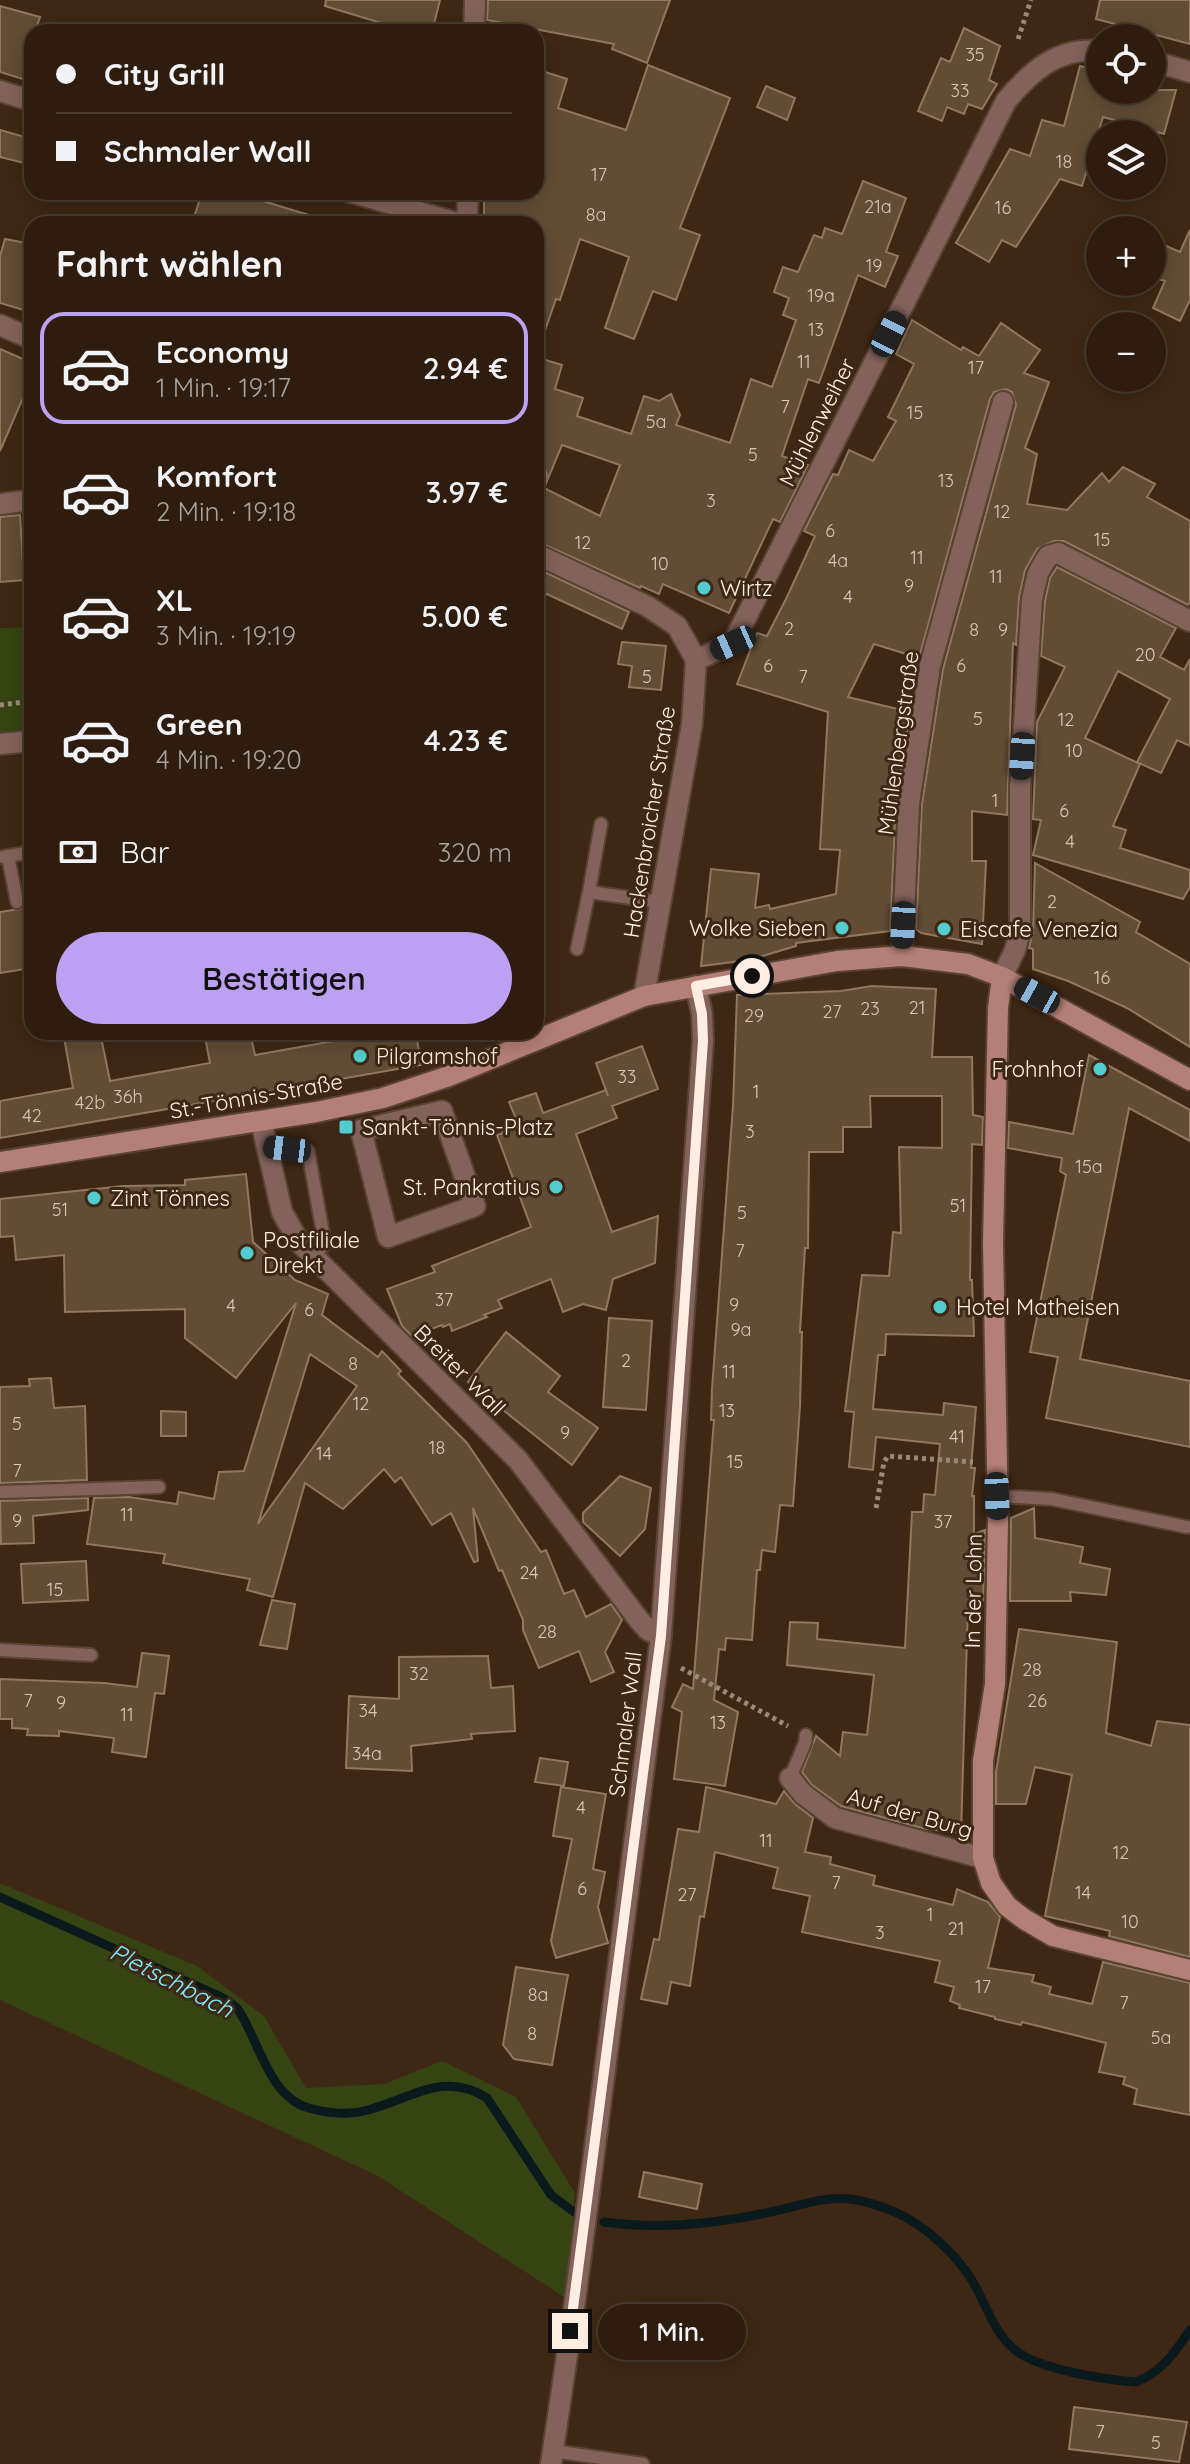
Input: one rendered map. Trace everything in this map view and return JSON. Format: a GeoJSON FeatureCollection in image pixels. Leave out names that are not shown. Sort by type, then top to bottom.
{"type":"FeatureCollection","features":[{"type":"Feature","properties":{"kind":"main road","name":"St.-Tönnis-Straße"},"geometry":{"type":"LineString","coordinates":[[544,1036],[644,996],[837,961],[902,956],[968,964],[1002,977],[1190,1080]]}},
{"type":"Feature","properties":{"kind":"main road","name":"In der Lohn"},"geometry":{"type":"LineString","coordinates":[[1002,977],[998,1008],[993,1243],[997,1496],[995,1684],[983,1761],[983,1858],[991,1883],[1007,1906],[1053,1936],[1190,1970]]}},
{"type":"Feature","properties":{"kind":"main road","name":"St.-Tönnis-Straße"},"geometry":{"type":"LineString","coordinates":[[0,1162],[342,1107],[421,1086],[535,1040]]}},
{"type":"Feature","properties":{"kind":"street"},"geometry":{"type":"LineString","coordinates":[[474,24],[475,0]]}},
{"type":"Feature","properties":{"kind":"street","name":"Mühlenweiher"},"geometry":{"type":"LineString","coordinates":[[696,660],[733,643],[1006,101],[1039,66],[1062,55],[1086,49]]}},
{"type":"Feature","properties":{"kind":"street"},"geometry":{"type":"LineString","coordinates":[[1166,65],[1190,72]]}},
{"type":"Feature","properties":{"kind":"street"},"geometry":{"type":"LineString","coordinates":[[0,91],[24,98]]}},
{"type":"Feature","properties":{"kind":"street"},"geometry":{"type":"LineString","coordinates":[[378,200],[433,216]]}},
{"type":"Feature","properties":{"kind":"street"},"geometry":{"type":"LineString","coordinates":[[0,325],[24,336]]}},
{"type":"Feature","properties":{"kind":"street","name":"Mühlenbergstraße"},"geometry":{"type":"LineString","coordinates":[[902,956],[909,803],[930,666],[1003,402]]}},
{"type":"Feature","properties":{"kind":"street"},"geometry":{"type":"LineString","coordinates":[[0,504],[24,501]]}},
{"type":"Feature","properties":{"kind":"street"},"geometry":{"type":"LineString","coordinates":[[1002,977],[1020,931],[1020,787],[1032,599],[1038,573],[1048,556],[1058,553],[1190,621]]}},
{"type":"Feature","properties":{"kind":"street"},"geometry":{"type":"LineString","coordinates":[[544,558],[647,606],[677,626],[696,660]]}},
{"type":"Feature","properties":{"kind":"street","name":"Hackenbroicher Straße"},"geometry":{"type":"LineString","coordinates":[[644,996],[692,724],[696,660]]}},
{"type":"Feature","properties":{"kind":"street"},"geometry":{"type":"LineString","coordinates":[[0,744],[24,742]]}},
{"type":"Feature","properties":{"kind":"street","name":"Schmaler Wall"},"geometry":{"type":"LineString","coordinates":[[552,2457],[661,1636],[703,1041],[702,1014],[696,986]]}},
{"type":"Feature","properties":{"kind":"street"},"geometry":{"type":"LineString","coordinates":[[442,1111],[475,1206],[388,1237],[361,1130],[430,1113],[442,1111]]}},
{"type":"Feature","properties":{"kind":"street","name":"Breiter Wall"},"geometry":{"type":"LineString","coordinates":[[261,1121],[282,1212],[299,1242],[518,1460],[639,1620],[648,1630],[661,1636]]}},
{"type":"Feature","properties":{"kind":"street","name":"Auf der Burg"},"geometry":{"type":"LineString","coordinates":[[790,1778],[803,1794],[835,1818],[983,1858]]}},
{"type":"Feature","properties":{"kind":"lane"},"geometry":{"type":"LineString","coordinates":[[577,949],[601,824]]}},
{"type":"Feature","properties":{"kind":"lane"},"geometry":{"type":"LineString","coordinates":[[17,902],[4,857],[24,853]]}},
{"type":"Feature","properties":{"kind":"lane"},"geometry":{"type":"LineString","coordinates":[[589,892],[660,902]]}},
{"type":"Feature","properties":{"kind":"lane"},"geometry":{"type":"LineString","coordinates":[[421,1086],[430,1113]]}},
{"type":"Feature","properties":{"kind":"lane"},"geometry":{"type":"LineString","coordinates":[[267,1146],[308,1151],[325,1244],[312,1256]]}},
{"type":"Feature","properties":{"kind":"lane"},"geometry":{"type":"LineString","coordinates":[[0,1492],[159,1487]]}},
{"type":"Feature","properties":{"kind":"lane"},"geometry":{"type":"LineString","coordinates":[[997,1496],[1052,1499],[1187,1527]]}},
{"type":"Feature","properties":{"kind":"lane"},"geometry":{"type":"LineString","coordinates":[[0,1650],[91,1655]]}},
{"type":"Feature","properties":{"kind":"lane"},"geometry":{"type":"LineString","coordinates":[[790,1778],[806,1735]]}},
{"type":"Feature","properties":{"kind":"lane"},"geometry":{"type":"LineString","coordinates":[[552,2457],[643,2464]]}},
{"type":"Feature","properties":{"kind":"path"},"geometry":{"type":"LineString","coordinates":[[1018,39],[1031,0]]}},
{"type":"Feature","properties":{"kind":"path"},"geometry":{"type":"LineString","coordinates":[[0,705],[24,702]]}},
{"type":"Feature","properties":{"kind":"path"},"geometry":{"type":"LineString","coordinates":[[876,1508],[884,1462],[888,1456],[996,1464]]}},
{"type":"Feature","properties":{"kind":"path"},"geometry":{"type":"LineString","coordinates":[[658,1658],[806,1735]]}},
{"type":"Feature","properties":{"kind":"green space"},"geometry":{"type":"Polygon","coordinates":[[[24,627],[24,728],[16,732],[0,733],[0,628],[24,627]]]}},
{"type":"Feature","properties":{"kind":"green space"},"geometry":{"type":"Polygon","coordinates":[[[0,1883],[197,1966],[264,2016],[306,2088],[384,2084],[442,2061],[516,2097],[575,2193],[567,2299],[378,2176],[0,2000],[0,1883]]]}},
{"type":"Feature","properties":{"kind":"building"},"geometry":{"type":"Polygon","coordinates":[[[326,0],[440,0],[434,24],[385,24],[325,6],[326,0]]]}},
{"type":"Feature","properties":{"kind":"building"},"geometry":{"type":"Polygon","coordinates":[[[488,0],[670,0],[647,63],[612,49],[614,44],[544,31],[544,24],[508,24],[487,20],[488,0]]]}},
{"type":"Feature","properties":{"kind":"building"},"geometry":{"type":"Polygon","coordinates":[[[1100,0],[1190,0],[1190,44],[1166,38],[1166,24],[1115,24],[1096,19],[1100,0]]]}},
{"type":"Feature","properties":{"kind":"building"},"geometry":{"type":"Polygon","coordinates":[[[0,6],[40,17],[38,24],[24,24],[24,80],[0,72],[0,6]]]}},
{"type":"Feature","properties":{"kind":"building"},"geometry":{"type":"Polygon","coordinates":[[[964,28],[1000,46],[989,80],[997,84],[982,109],[968,104],[964,114],[947,107],[942,121],[918,111],[941,58],[950,62],[964,28]]]}},
{"type":"Feature","properties":{"kind":"building"},"geometry":{"type":"Polygon","coordinates":[[[648,65],[730,98],[680,228],[700,235],[676,300],[653,291],[634,339],[605,328],[629,257],[580,239],[560,300],[556,299],[544,334],[544,216],[484,216],[484,200],[544,200],[544,72],[567,79],[558,108],[626,130],[648,65]]]}},
{"type":"Feature","properties":{"kind":"building"},"geometry":{"type":"Polygon","coordinates":[[[1080,66],[1086,68],[1086,104],[1166,104],[1166,90],[1176,90],[1166,127],[1166,120],[1114,120],[1103,117],[1102,120],[1086,120],[1086,173],[1082,186],[1060,179],[1016,247],[1002,240],[989,262],[956,243],[1010,149],[1030,156],[1042,120],[1064,126],[1080,66]]]}},
{"type":"Feature","properties":{"kind":"building"},"geometry":{"type":"Polygon","coordinates":[[[766,86],[795,98],[787,120],[757,107],[766,86]]]}},
{"type":"Feature","properties":{"kind":"building"},"geometry":{"type":"Polygon","coordinates":[[[0,130],[24,137],[24,163],[0,157],[0,130]]]}},
{"type":"Feature","properties":{"kind":"building"},"geometry":{"type":"Polygon","coordinates":[[[863,181],[906,198],[886,252],[898,256],[885,287],[858,275],[819,383],[808,379],[782,456],[808,465],[780,522],[773,519],[729,613],[663,584],[659,594],[640,588],[544,545],[544,488],[544,482],[547,475],[544,469],[544,359],[562,365],[555,389],[583,398],[577,416],[631,434],[644,396],[659,401],[671,394],[680,415],[676,425],[730,443],[751,379],[772,387],[796,320],[783,315],[789,298],[774,292],[783,267],[798,272],[814,235],[822,238],[825,228],[842,234],[863,181]],[[562,445],[544,488],[600,516],[620,465],[562,445]]]}},
{"type":"Feature","properties":{"kind":"building"},"geometry":{"type":"Polygon","coordinates":[[[200,200],[259,200],[312,216],[194,216],[200,200]]]}},
{"type":"Feature","properties":{"kind":"building"},"geometry":{"type":"Polygon","coordinates":[[[1190,230],[1190,300],[1180,321],[1153,308],[1158,296],[1166,296],[1166,246],[1180,252],[1190,230]]]}},
{"type":"Feature","properties":{"kind":"building"},"geometry":{"type":"Polygon","coordinates":[[[5,239],[24,243],[24,310],[0,303],[0,256],[5,239]]]}},
{"type":"Feature","properties":{"kind":"building"},"geometry":{"type":"Polygon","coordinates":[[[912,320],[961,350],[963,347],[979,356],[1001,323],[1040,350],[1024,373],[1049,382],[1025,448],[1037,454],[1027,504],[1067,510],[1102,473],[1109,482],[1123,467],[1155,484],[1147,497],[1190,521],[1190,602],[1188,605],[1064,541],[1054,541],[1037,549],[1025,570],[1019,598],[1016,645],[1013,643],[1007,815],[972,811],[972,861],[986,861],[982,944],[921,933],[916,929],[922,804],[943,669],[1016,405],[1012,392],[1006,389],[994,392],[919,658],[874,644],[848,697],[910,712],[896,802],[890,931],[796,943],[796,946],[749,960],[701,966],[711,869],[759,874],[755,908],[769,905],[770,909],[836,894],[840,850],[820,849],[828,712],[737,684],[757,633],[767,636],[815,536],[804,531],[833,474],[838,475],[849,450],[873,461],[896,421],[888,417],[914,364],[896,354],[912,320]]]}},
{"type":"Feature","properties":{"kind":"building"},"geometry":{"type":"Polygon","coordinates":[[[0,349],[24,360],[24,396],[0,451],[0,349]]]}},
{"type":"Feature","properties":{"kind":"building"},"geometry":{"type":"Polygon","coordinates":[[[20,515],[24,580],[0,582],[0,517],[20,515]]]}},
{"type":"Feature","properties":{"kind":"building"},"geometry":{"type":"Polygon","coordinates":[[[1057,567],[1176,628],[1160,657],[1184,670],[1190,659],[1190,746],[1177,740],[1161,773],[1137,762],[1170,699],[1118,671],[1085,738],[1140,764],[1113,826],[1126,830],[1120,848],[1190,870],[1190,887],[1183,899],[1033,855],[1041,820],[1033,819],[1037,722],[1065,667],[1041,656],[1045,601],[1050,578],[1057,567]]]}},
{"type":"Feature","properties":{"kind":"building"},"geometry":{"type":"Polygon","coordinates":[[[544,572],[629,612],[622,629],[544,593],[544,572]]]}},
{"type":"Feature","properties":{"kind":"building"},"geometry":{"type":"Polygon","coordinates":[[[622,642],[666,646],[661,690],[629,687],[632,666],[618,664],[622,642]]]}},
{"type":"Feature","properties":{"kind":"building"},"geometry":{"type":"Polygon","coordinates":[[[1035,863],[1140,922],[1136,932],[1190,964],[1190,1047],[1127,1008],[1033,969],[1033,949],[1029,948],[1033,931],[1035,863]]]}},
{"type":"Feature","properties":{"kind":"building"},"geometry":{"type":"Polygon","coordinates":[[[24,908],[24,969],[0,973],[0,912],[24,908]]]}},
{"type":"Feature","properties":{"kind":"building"},"geometry":{"type":"Polygon","coordinates":[[[872,986],[936,989],[932,1057],[972,1057],[973,1115],[983,1117],[982,1145],[972,1144],[970,1280],[974,1336],[886,1334],[885,1355],[878,1355],[873,1409],[943,1415],[944,1403],[976,1407],[971,1468],[975,1468],[972,1496],[974,1534],[985,1530],[983,1606],[968,1606],[961,1833],[926,1829],[841,1806],[812,1785],[802,1772],[816,1736],[840,1756],[843,1732],[867,1735],[874,1675],[787,1665],[790,1622],[818,1623],[817,1639],[905,1648],[912,1512],[923,1512],[924,1494],[935,1495],[940,1444],[876,1437],[873,1470],[849,1467],[854,1412],[845,1411],[862,1275],[889,1276],[893,1232],[901,1233],[899,1147],[942,1148],[942,1096],[870,1096],[871,1127],[843,1127],[843,1152],[809,1152],[808,1248],[805,1248],[800,1332],[800,1406],[793,1506],[780,1505],[775,1552],[762,1550],[760,1570],[757,1570],[752,1640],[726,1638],[725,1650],[719,1649],[714,1700],[738,1712],[725,1786],[674,1779],[682,1712],[672,1707],[683,1684],[693,1689],[714,1420],[711,1420],[712,1389],[733,1106],[737,995],[841,991],[872,986]]]}},
{"type":"Feature","properties":{"kind":"building"},"geometry":{"type":"Polygon","coordinates":[[[64,1040],[102,1040],[110,1081],[210,1063],[206,1040],[252,1040],[255,1055],[339,1040],[417,1040],[421,1065],[0,1138],[0,1101],[73,1088],[64,1040]]]}},
{"type":"Feature","properties":{"kind":"building"},"geometry":{"type":"Polygon","coordinates":[[[642,1046],[658,1089],[612,1106],[617,1118],[576,1134],[612,1232],[658,1216],[655,1263],[613,1279],[606,1310],[583,1304],[563,1312],[551,1279],[498,1300],[502,1308],[484,1315],[487,1317],[452,1331],[450,1324],[442,1325],[412,1336],[402,1326],[387,1289],[435,1272],[432,1266],[531,1227],[497,1135],[518,1123],[509,1102],[536,1093],[543,1113],[606,1090],[596,1063],[642,1046]]]}},
{"type":"Feature","properties":{"kind":"building"},"geometry":{"type":"Polygon","coordinates":[[[1089,1055],[1190,1110],[1190,1141],[1129,1108],[1080,1359],[1190,1381],[1190,1447],[1046,1418],[1058,1357],[1030,1352],[1066,1175],[1060,1171],[1062,1158],[1008,1148],[1009,1122],[1073,1134],[1089,1055]]]}},
{"type":"Feature","properties":{"kind":"building"},"geometry":{"type":"Polygon","coordinates":[[[246,1174],[253,1242],[295,1280],[328,1294],[322,1315],[378,1357],[382,1351],[401,1371],[398,1374],[467,1443],[541,1552],[546,1550],[564,1594],[574,1590],[586,1617],[611,1604],[622,1620],[605,1652],[614,1672],[591,1682],[579,1651],[539,1668],[523,1630],[523,1620],[473,1508],[478,1561],[474,1562],[451,1513],[432,1525],[401,1477],[395,1482],[384,1469],[343,1509],[305,1483],[273,1597],[247,1590],[250,1579],[163,1563],[165,1554],[87,1544],[94,1498],[129,1497],[177,1504],[179,1492],[214,1499],[219,1472],[244,1471],[296,1303],[236,1378],[185,1338],[185,1309],[65,1312],[64,1255],[16,1260],[14,1236],[0,1237],[0,1199],[123,1186],[185,1185],[185,1180],[246,1174]],[[310,1354],[258,1524],[357,1386],[310,1354]]]}},
{"type":"Feature","properties":{"kind":"building"},"geometry":{"type":"Polygon","coordinates":[[[609,1318],[652,1321],[646,1410],[603,1407],[609,1318]]]}},
{"type":"Feature","properties":{"kind":"building"},"geometry":{"type":"Polygon","coordinates":[[[506,1332],[560,1376],[548,1392],[598,1428],[572,1465],[468,1382],[506,1332]]]}},
{"type":"Feature","properties":{"kind":"building"},"geometry":{"type":"Polygon","coordinates":[[[51,1378],[54,1408],[85,1406],[87,1480],[0,1483],[0,1387],[30,1386],[29,1379],[51,1378]]]}},
{"type":"Feature","properties":{"kind":"building"},"geometry":{"type":"Polygon","coordinates":[[[161,1411],[186,1412],[186,1436],[161,1436],[161,1411]]]}},
{"type":"Feature","properties":{"kind":"building"},"geometry":{"type":"Polygon","coordinates":[[[620,1476],[651,1488],[645,1529],[620,1556],[583,1522],[583,1513],[620,1476]]]}},
{"type":"Feature","properties":{"kind":"building"},"geometry":{"type":"Polygon","coordinates":[[[88,1498],[88,1510],[33,1516],[34,1543],[1,1544],[0,1501],[88,1498]]]}},
{"type":"Feature","properties":{"kind":"building"},"geometry":{"type":"Polygon","coordinates":[[[1034,1508],[1035,1538],[1083,1547],[1080,1563],[1110,1569],[1106,1595],[1070,1592],[1071,1601],[1010,1601],[1011,1518],[1034,1508]]]}},
{"type":"Feature","properties":{"kind":"building"},"geometry":{"type":"Polygon","coordinates":[[[86,1561],[88,1600],[23,1603],[21,1564],[86,1561]]]}},
{"type":"Feature","properties":{"kind":"building"},"geometry":{"type":"Polygon","coordinates":[[[272,1600],[295,1604],[287,1649],[260,1645],[272,1600]]]}},
{"type":"Feature","properties":{"kind":"building"},"geometry":{"type":"Polygon","coordinates":[[[1019,1629],[1117,1642],[1106,1733],[1151,1746],[1157,1721],[1190,1725],[1190,1957],[1109,1936],[1110,1931],[1045,1916],[1072,1775],[1035,1767],[1026,1804],[996,1804],[996,1772],[1019,1629]]]}},
{"type":"Feature","properties":{"kind":"building"},"geometry":{"type":"Polygon","coordinates":[[[142,1653],[169,1656],[164,1694],[155,1693],[146,1757],[112,1752],[114,1738],[59,1731],[59,1736],[27,1735],[28,1729],[12,1728],[12,1719],[0,1719],[0,1679],[137,1687],[142,1653]]]}},
{"type":"Feature","properties":{"kind":"building"},"geometry":{"type":"Polygon","coordinates":[[[488,1656],[491,1688],[513,1686],[515,1731],[471,1734],[472,1739],[411,1746],[412,1771],[346,1768],[349,1696],[399,1699],[399,1657],[488,1656]]]}},
{"type":"Feature","properties":{"kind":"building"},"geometry":{"type":"Polygon","coordinates":[[[540,1758],[568,1762],[564,1786],[535,1782],[540,1758]]]}},
{"type":"Feature","properties":{"kind":"building"},"geometry":{"type":"Polygon","coordinates":[[[561,1787],[606,1794],[593,1869],[605,1872],[598,1907],[608,1943],[556,1958],[551,1941],[572,1839],[553,1836],[561,1787]]]}},
{"type":"Feature","properties":{"kind":"building"},"geometry":{"type":"Polygon","coordinates":[[[706,1787],[776,1804],[784,1791],[813,1818],[805,1852],[831,1857],[830,1864],[875,1876],[873,1885],[953,1905],[957,1889],[988,1902],[1000,1917],[988,1968],[1034,1975],[1032,1982],[1051,1987],[1049,1994],[1092,2004],[1103,1962],[1190,1983],[1190,2115],[1134,2104],[1137,2089],[1123,2084],[1125,2077],[1099,2072],[1106,2043],[959,2008],[960,2005],[950,2001],[954,1987],[935,1982],[940,1961],[802,1932],[810,1896],[773,1888],[778,1868],[715,1852],[704,1917],[700,1916],[690,1986],[671,1982],[667,2004],[641,1999],[654,1939],[659,1940],[678,1829],[699,1832],[706,1787]]]}},
{"type":"Feature","properties":{"kind":"building"},"geometry":{"type":"Polygon","coordinates":[[[516,1967],[568,1975],[552,2065],[514,2059],[503,2045],[516,1967]]]}},
{"type":"Feature","properties":{"kind":"building"},"geometry":{"type":"Polygon","coordinates":[[[644,2172],[702,2184],[697,2209],[639,2197],[644,2172]]]}},
{"type":"Feature","properties":{"kind":"building"},"geometry":{"type":"Polygon","coordinates":[[[1074,2407],[1187,2422],[1179,2462],[1069,2449],[1074,2407]]]}},
{"type":"Feature","properties":{"kind":"waterway","name":"Pletschbach"},"geometry":{"type":"LineString","coordinates":[[0,1897],[230,2002],[246,2023],[275,2080],[295,2102],[309,2108],[336,2113],[358,2112],[425,2090],[455,2086],[487,2098],[551,2195],[574,2212]]}},
{"type":"Feature","properties":{"kind":"waterway","name":"Pletschbach"},"geometry":{"type":"LineString","coordinates":[[604,2222],[642,2225],[699,2223],[756,2215],[826,2199],[857,2200],[897,2213],[940,2242],[966,2272],[1007,2342],[1024,2356],[1038,2362],[1090,2376],[1136,2382],[1160,2367],[1190,2330]]}},
{"type":"Feature","properties":{"kind":"place","name":"Wirtz"},"geometry":{"type":"Point","coordinates":[704,588]}},
{"type":"Feature","properties":{"kind":"place","name":"Wolke Sieben"},"geometry":{"type":"Point","coordinates":[842,928]}},
{"type":"Feature","properties":{"kind":"place","name":"Eiscafe Venezia"},"geometry":{"type":"Point","coordinates":[944,929]}},
{"type":"Feature","properties":{"kind":"place","name":"Pilgramshof"},"geometry":{"type":"Point","coordinates":[360,1056]}},
{"type":"Feature","properties":{"kind":"place","name":"Frohnhof"},"geometry":{"type":"Point","coordinates":[1100,1069]}},
{"type":"Feature","properties":{"kind":"place","name":"Sankt-Tönnis-Platz"},"geometry":{"type":"Point","coordinates":[346,1127]}},
{"type":"Feature","properties":{"kind":"place","name":"St. Pankratius"},"geometry":{"type":"Point","coordinates":[556,1187]}},
{"type":"Feature","properties":{"kind":"place","name":"Zint Tönnes"},"geometry":{"type":"Point","coordinates":[94,1198]}},
{"type":"Feature","properties":{"kind":"place","name":"Postfiliale Direkt"},"geometry":{"type":"Point","coordinates":[247,1253]}},
{"type":"Feature","properties":{"kind":"place","name":"Hotel Matheisen"},"geometry":{"type":"Point","coordinates":[940,1307]}},
{"type":"Feature","properties":{"kind":"route"},"geometry":{"type":"LineString","coordinates":[[570,2331],[661,1636],[703,1041],[702,1014],[696,986],[752,976]]}}]}
